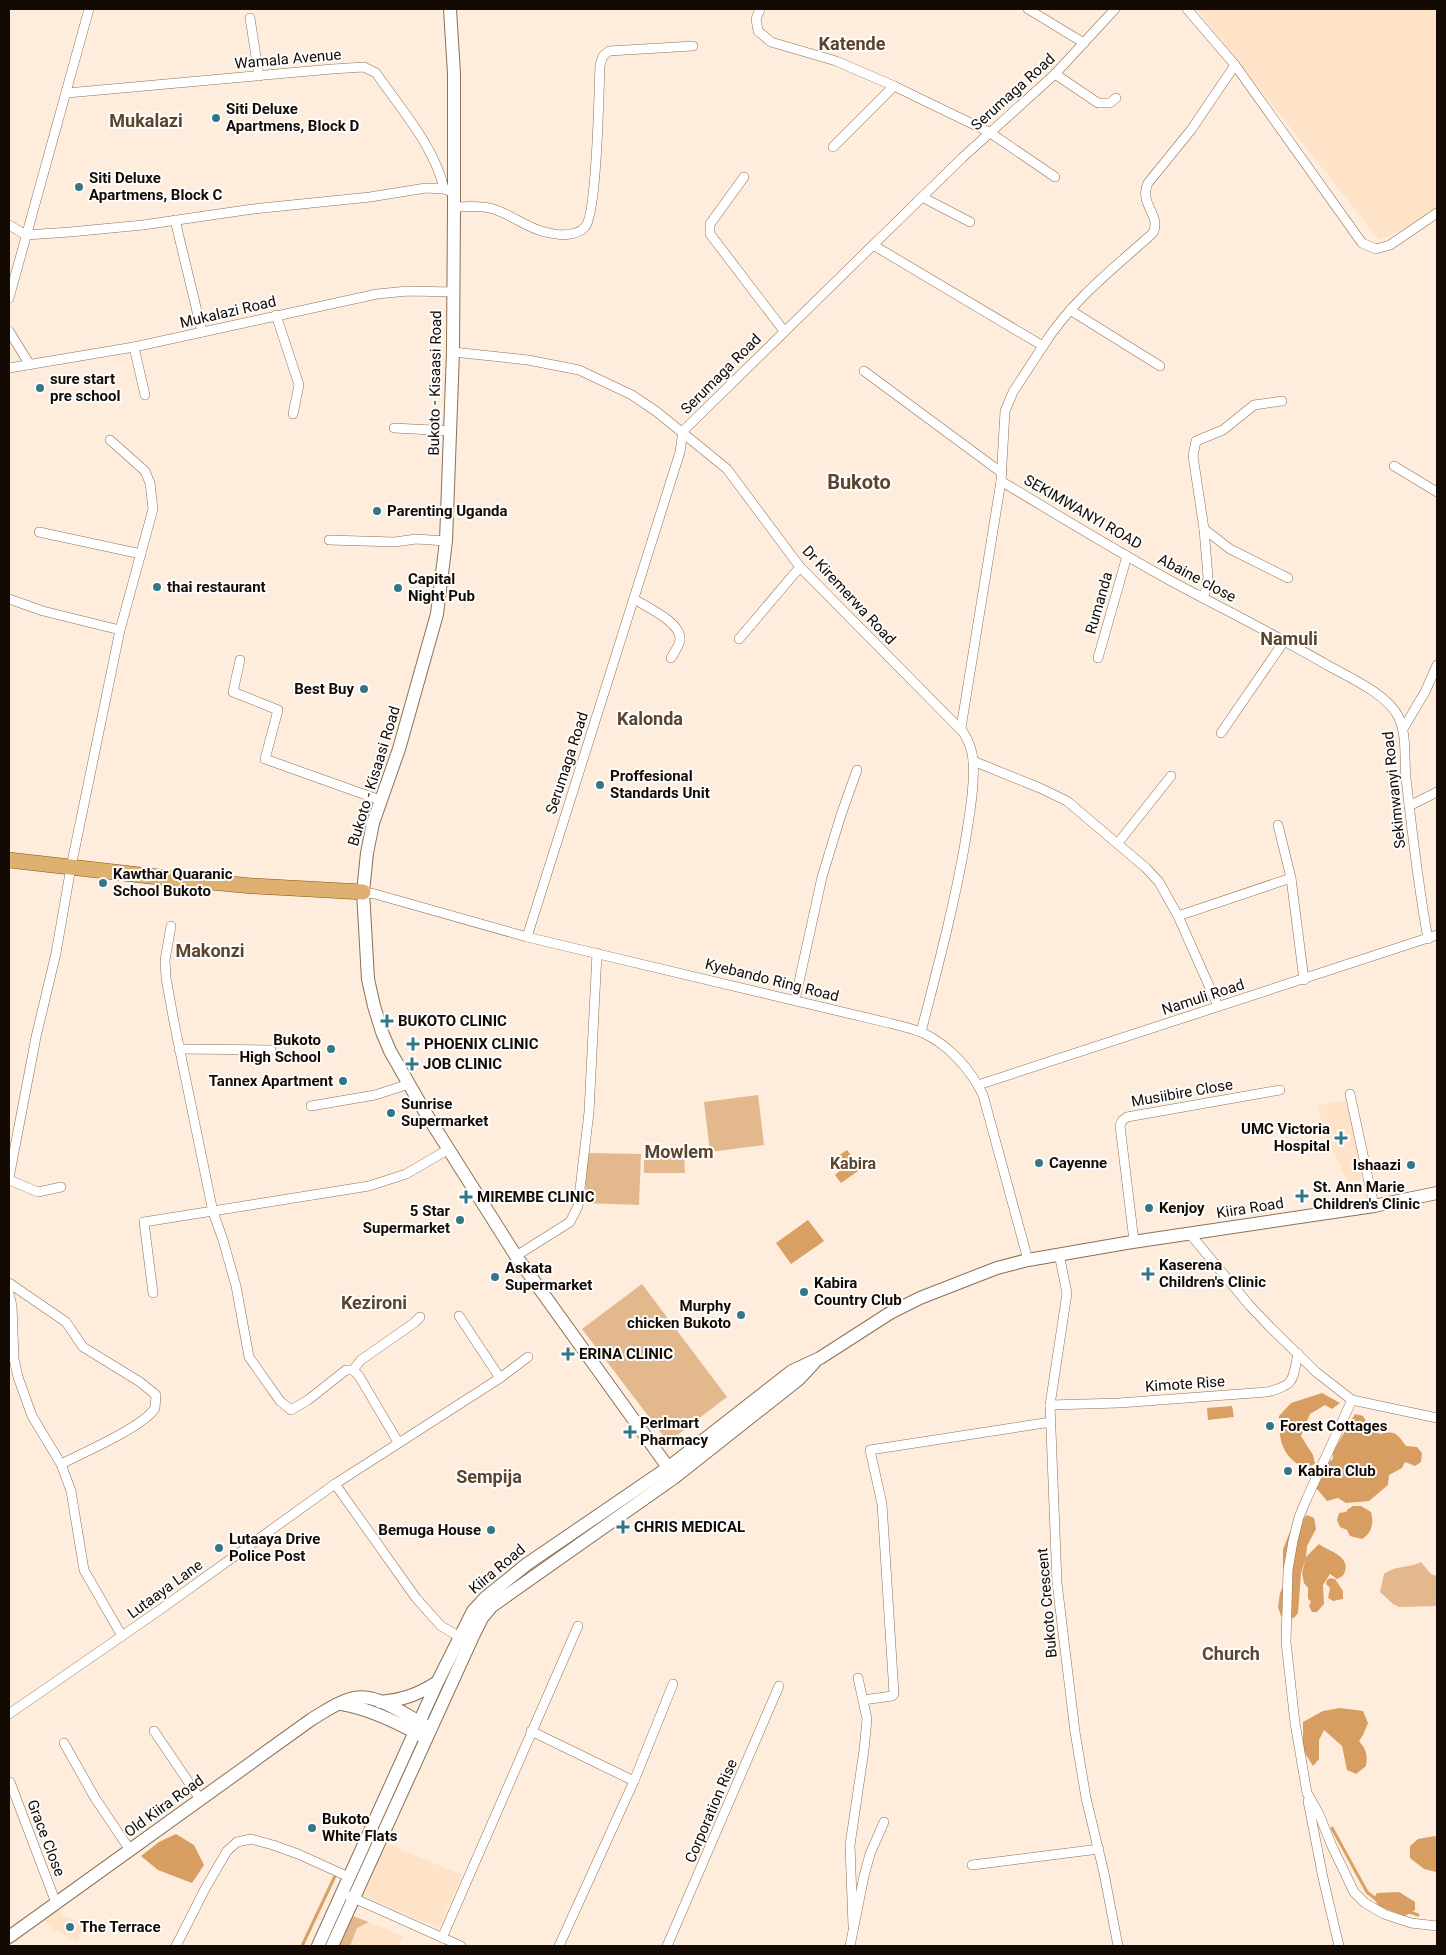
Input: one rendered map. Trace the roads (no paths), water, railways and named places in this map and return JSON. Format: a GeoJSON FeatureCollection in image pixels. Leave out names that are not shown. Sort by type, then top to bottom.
{"type":"FeatureCollection","features":[{"type":"Feature","properties":{"kind":"main road","name":"Bukoto - Kisaasi Road"},"geometry":{"type":"LineString","coordinates":[[450,9],[454,74],[449,191],[454,207],[454,292],[446,541],[436,614],[399,749],[380,800],[367,853],[363,892],[368,979],[371,997],[382,1032],[408,1084],[516,1256],[672,1472]]}},
{"type":"Feature","properties":{"kind":"main road"},"geometry":{"type":"LineString","coordinates":[[9,860],[252,886],[363,892]]}},
{"type":"Feature","properties":{"kind":"main road","name":"Kiira Road"},"geometry":{"type":"LineString","coordinates":[[318,1946],[348,1896],[430,1733],[482,1618],[492,1606],[672,1472],[792,1370],[820,1358],[882,1317],[920,1298],[998,1268],[1059,1254],[1374,1206],[1437,1193]]}},
{"type":"Feature","properties":{"kind":"main road","name":"Kiira Road"},"geometry":{"type":"LineString","coordinates":[[332,1946],[348,1896],[349,1877],[437,1683],[473,1611],[527,1564],[672,1472]]}},
{"type":"Feature","properties":{"kind":"main road"},"geometry":{"type":"LineString","coordinates":[[380,1702],[401,1700],[414,1696],[437,1683]]}},
{"type":"Feature","properties":{"kind":"main road","name":"Old Kiira Road"},"geometry":{"type":"LineString","coordinates":[[9,1937],[312,1719],[339,1704],[358,1698],[380,1702],[417,1727]]}},
{"type":"Feature","properties":{"kind":"main road","name":"Old Kiira Road"},"geometry":{"type":"LineString","coordinates":[[339,1704],[361,1707],[430,1733]]}},
{"type":"Feature","properties":{"kind":"street"},"geometry":{"type":"LineString","coordinates":[[9,298],[89,9]]}},
{"type":"Feature","properties":{"kind":"street"},"geometry":{"type":"LineString","coordinates":[[760,9],[756,20],[758,31],[771,42],[836,60],[894,86],[989,132],[1054,178]]}},
{"type":"Feature","properties":{"kind":"street","name":"Serumaga Road"},"geometry":{"type":"LineString","coordinates":[[527,937],[680,452],[682,431],[989,132],[1055,74],[1115,9]]}},
{"type":"Feature","properties":{"kind":"street"},"geometry":{"type":"LineString","coordinates":[[1187,9],[1235,65],[1362,243],[1376,249],[1390,245],[1437,213]]}},
{"type":"Feature","properties":{"kind":"street"},"geometry":{"type":"LineString","coordinates":[[1029,10],[1084,43]]}},
{"type":"Feature","properties":{"kind":"street"},"geometry":{"type":"LineString","coordinates":[[250,18],[258,76]]}},
{"type":"Feature","properties":{"kind":"street"},"geometry":{"type":"LineString","coordinates":[[454,207],[494,209],[532,228],[548,233],[568,235],[580,231],[589,222],[593,197],[600,65],[603,56],[609,52],[693,46]]}},
{"type":"Feature","properties":{"kind":"street"},"geometry":{"type":"LineString","coordinates":[[921,1032],[960,875],[970,809],[973,761],[970,744],[961,728],[1001,477],[1003,427],[1007,404],[1043,346],[1070,310],[1086,293],[1153,233],[1155,220],[1145,198],[1145,188],[1200,118],[1235,65]]}},
{"type":"Feature","properties":{"kind":"street","name":"Wamala Avenue"},"geometry":{"type":"LineString","coordinates":[[67,93],[364,67],[376,73],[430,152],[449,191]]}},
{"type":"Feature","properties":{"kind":"street"},"geometry":{"type":"LineString","coordinates":[[1055,74],[1098,103],[1110,103],[1116,98]]}},
{"type":"Feature","properties":{"kind":"street"},"geometry":{"type":"LineString","coordinates":[[833,147],[894,86]]}},
{"type":"Feature","properties":{"kind":"street"},"geometry":{"type":"LineString","coordinates":[[744,177],[710,224],[710,234],[784,332]]}},
{"type":"Feature","properties":{"kind":"street"},"geometry":{"type":"LineString","coordinates":[[9,225],[26,235],[102,229],[253,209],[370,197],[426,188],[449,191]]}},
{"type":"Feature","properties":{"kind":"street"},"geometry":{"type":"LineString","coordinates":[[922,197],[970,222]]}},
{"type":"Feature","properties":{"kind":"street"},"geometry":{"type":"LineString","coordinates":[[175,220],[202,332]]}},
{"type":"Feature","properties":{"kind":"street"},"geometry":{"type":"LineString","coordinates":[[873,245],[1043,346]]}},
{"type":"Feature","properties":{"kind":"street","name":"Mukalazi Road"},"geometry":{"type":"LineString","coordinates":[[9,368],[134,347],[376,294],[408,291],[454,292]]}},
{"type":"Feature","properties":{"kind":"street"},"geometry":{"type":"LineString","coordinates":[[1070,310],[1160,366]]}},
{"type":"Feature","properties":{"kind":"street"},"geometry":{"type":"LineString","coordinates":[[276,315],[299,385],[293,414]]}},
{"type":"Feature","properties":{"kind":"street"},"geometry":{"type":"LineString","coordinates":[[9,331],[30,365]]}},
{"type":"Feature","properties":{"kind":"street"},"geometry":{"type":"LineString","coordinates":[[134,347],[145,395]]}},
{"type":"Feature","properties":{"kind":"street","name":"Dr Kiremerwa Road"},"geometry":{"type":"LineString","coordinates":[[453,352],[528,360],[580,370],[632,395],[682,431],[732,474],[800,567],[961,728]]}},
{"type":"Feature","properties":{"kind":"street"},"geometry":{"type":"LineString","coordinates":[[864,371],[1001,477]]}},
{"type":"Feature","properties":{"kind":"street"},"geometry":{"type":"LineString","coordinates":[[1203,597],[1208,577],[1204,529],[1193,456],[1196,441],[1223,430],[1254,405],[1282,401]]}},
{"type":"Feature","properties":{"kind":"street"},"geometry":{"type":"LineString","coordinates":[[394,428],[451,431]]}},
{"type":"Feature","properties":{"kind":"street"},"geometry":{"type":"LineString","coordinates":[[60,1187],[38,1192],[9,1179],[13,1136],[56,953],[71,867],[120,630],[142,554],[152,509],[150,483],[145,471],[110,440]]}},
{"type":"Feature","properties":{"kind":"street"},"geometry":{"type":"LineString","coordinates":[[1394,466],[1437,492]]}},
{"type":"Feature","properties":{"kind":"street","name":"Abaine close"},"geometry":{"type":"LineString","coordinates":[[1001,477],[1127,556],[1284,640]]}},
{"type":"Feature","properties":{"kind":"street","name":"SEKIMWANYI ROAD"},"geometry":{"type":"LineString","coordinates":[[1001,477],[1203,597]]}},
{"type":"Feature","properties":{"kind":"street"},"geometry":{"type":"LineString","coordinates":[[1204,529],[1230,549],[1288,578]]}},
{"type":"Feature","properties":{"kind":"street"},"geometry":{"type":"LineString","coordinates":[[39,532],[142,554]]}},
{"type":"Feature","properties":{"kind":"street"},"geometry":{"type":"LineString","coordinates":[[329,540],[394,542],[416,539],[446,541]]}},
{"type":"Feature","properties":{"kind":"street","name":"Rumanda"},"geometry":{"type":"LineString","coordinates":[[1098,658],[1127,556]]}},
{"type":"Feature","properties":{"kind":"street"},"geometry":{"type":"LineString","coordinates":[[739,639],[800,567]]}},
{"type":"Feature","properties":{"kind":"street"},"geometry":{"type":"LineString","coordinates":[[9,599],[43,611],[120,630]]}},
{"type":"Feature","properties":{"kind":"street"},"geometry":{"type":"LineString","coordinates":[[634,599],[672,623],[678,630],[680,640],[671,658]]}},
{"type":"Feature","properties":{"kind":"street"},"geometry":{"type":"LineString","coordinates":[[1221,733],[1284,640]]}},
{"type":"Feature","properties":{"kind":"street","name":"Sekimwanyi Road"},"geometry":{"type":"LineString","coordinates":[[1284,640],[1381,697],[1394,710],[1403,729],[1416,872],[1433,937]]}},
{"type":"Feature","properties":{"kind":"street"},"geometry":{"type":"LineString","coordinates":[[240,660],[233,692],[278,710],[265,759],[380,800]]}},
{"type":"Feature","properties":{"kind":"street"},"geometry":{"type":"LineString","coordinates":[[1403,729],[1426,692],[1434,683],[1437,665]]}},
{"type":"Feature","properties":{"kind":"street"},"geometry":{"type":"LineString","coordinates":[[973,761],[1067,801],[1118,843],[1153,876],[1178,916],[1218,1006]]}},
{"type":"Feature","properties":{"kind":"street"},"geometry":{"type":"LineString","coordinates":[[795,1000],[822,877],[857,770]]}},
{"type":"Feature","properties":{"kind":"street"},"geometry":{"type":"LineString","coordinates":[[1118,843],[1172,776]]}},
{"type":"Feature","properties":{"kind":"street"},"geometry":{"type":"LineString","coordinates":[[1409,806],[1437,792]]}},
{"type":"Feature","properties":{"kind":"street"},"geometry":{"type":"LineString","coordinates":[[1278,825],[1291,878],[1304,980]]}},
{"type":"Feature","properties":{"kind":"street"},"geometry":{"type":"LineString","coordinates":[[1178,916],[1291,878]]}},
{"type":"Feature","properties":{"kind":"street","name":"Kyebando Ring Road"},"geometry":{"type":"LineString","coordinates":[[363,892],[527,937],[795,1000],[921,1032],[932,1038],[969,1071],[983,1095],[1035,1259]]}},
{"type":"Feature","properties":{"kind":"street"},"geometry":{"type":"LineString","coordinates":[[172,926],[165,960],[166,978],[213,1212],[236,1286],[249,1357],[280,1401],[288,1409],[294,1409],[346,1370],[353,1370],[360,1376],[398,1442]]}},
{"type":"Feature","properties":{"kind":"street","name":"Namuli Road"},"geometry":{"type":"LineString","coordinates":[[978,1085],[1433,937]]}},
{"type":"Feature","properties":{"kind":"street"},"geometry":{"type":"LineString","coordinates":[[516,1256],[570,1222],[578,1206],[590,1112],[597,953]]}},
{"type":"Feature","properties":{"kind":"street"},"geometry":{"type":"LineString","coordinates":[[179,1048],[271,1050]]}},
{"type":"Feature","properties":{"kind":"street"},"geometry":{"type":"LineString","coordinates":[[312,1106],[376,1094],[408,1084]]}},
{"type":"Feature","properties":{"kind":"street","name":"Musiibire Close"},"geometry":{"type":"LineString","coordinates":[[1130,1242],[1120,1126],[1124,1119],[1280,1090]]}},
{"type":"Feature","properties":{"kind":"street"},"geometry":{"type":"LineString","coordinates":[[1350,1094],[1374,1206]]}},
{"type":"Feature","properties":{"kind":"street"},"geometry":{"type":"LineString","coordinates":[[153,1293],[144,1222],[384,1183],[417,1169],[449,1149]]}},
{"type":"Feature","properties":{"kind":"street"},"geometry":{"type":"LineString","coordinates":[[1190,1234],[1250,1306],[1316,1372],[1352,1400],[1437,1418]]}},
{"type":"Feature","properties":{"kind":"street","name":"Bukoto Crescent"},"geometry":{"type":"LineString","coordinates":[[1059,1254],[1067,1300],[1050,1405],[1058,1583],[1075,1732],[1086,1798],[1099,1849],[1118,1946]]}},
{"type":"Feature","properties":{"kind":"street"},"geometry":{"type":"LineString","coordinates":[[9,1283],[66,1322],[83,1348],[140,1382],[156,1395],[155,1408],[146,1417],[119,1435],[60,1464]]}},
{"type":"Feature","properties":{"kind":"street"},"geometry":{"type":"LineString","coordinates":[[9,1293],[12,1306],[14,1359],[18,1377],[32,1416],[60,1464],[72,1496],[84,1570],[122,1636]]}},
{"type":"Feature","properties":{"kind":"street"},"geometry":{"type":"LineString","coordinates":[[459,1316],[500,1378]]}},
{"type":"Feature","properties":{"kind":"street"},"geometry":{"type":"LineString","coordinates":[[353,1370],[361,1360],[420,1317]]}},
{"type":"Feature","properties":{"kind":"street","name":"Kimote Rise"},"geometry":{"type":"LineString","coordinates":[[1050,1405],[1119,1403],[1267,1392],[1284,1388],[1292,1380],[1298,1354]]}},
{"type":"Feature","properties":{"kind":"street","name":"Lutaaya Lane"},"geometry":{"type":"LineString","coordinates":[[9,1714],[122,1636],[334,1484],[500,1378],[528,1356]]}},
{"type":"Feature","properties":{"kind":"street"},"geometry":{"type":"LineString","coordinates":[[1339,1946],[1322,1878],[1307,1793],[1288,1668],[1286,1642],[1288,1570],[1299,1517],[1352,1400]]}},
{"type":"Feature","properties":{"kind":"street"},"geometry":{"type":"LineString","coordinates":[[863,1700],[892,1696],[894,1694],[882,1504],[870,1450],[1051,1422]]}},
{"type":"Feature","properties":{"kind":"street"},"geometry":{"type":"LineString","coordinates":[[334,1484],[416,1598],[442,1626],[460,1637]]}},
{"type":"Feature","properties":{"kind":"street"},"geometry":{"type":"LineString","coordinates":[[442,1938],[578,1626]]}},
{"type":"Feature","properties":{"kind":"street"},"geometry":{"type":"LineString","coordinates":[[853,1926],[850,1845],[864,1750],[866,1719],[858,1678]]}},
{"type":"Feature","properties":{"kind":"street"},"geometry":{"type":"LineString","coordinates":[[560,1946],[634,1781],[673,1684]]}},
{"type":"Feature","properties":{"kind":"street","name":"Corporation Rise"},"geometry":{"type":"LineString","coordinates":[[667,1946],[779,1686]]}},
{"type":"Feature","properties":{"kind":"street"},"geometry":{"type":"LineString","coordinates":[[154,1731],[200,1799]]}},
{"type":"Feature","properties":{"kind":"street"},"geometry":{"type":"LineString","coordinates":[[531,1731],[634,1781]]}},
{"type":"Feature","properties":{"kind":"street"},"geometry":{"type":"LineString","coordinates":[[64,1743],[95,1798],[130,1850]]}},
{"type":"Feature","properties":{"kind":"street","name":"Grace Close"},"geometry":{"type":"LineString","coordinates":[[10,1782],[56,1903]]}},
{"type":"Feature","properties":{"kind":"street"},"geometry":{"type":"LineString","coordinates":[[1307,1793],[1319,1814],[1354,1892],[1365,1903],[1384,1914],[1411,1924],[1437,1926]]}},
{"type":"Feature","properties":{"kind":"street"},"geometry":{"type":"LineString","coordinates":[[850,1946],[870,1854],[884,1822]]}},
{"type":"Feature","properties":{"kind":"street"},"geometry":{"type":"LineString","coordinates":[[176,1946],[227,1851],[237,1842],[251,1839],[273,1845],[349,1877]]}},
{"type":"Feature","properties":{"kind":"street"},"geometry":{"type":"LineString","coordinates":[[972,1865],[1099,1849]]}},
{"type":"Feature","properties":{"kind":"street"},"geometry":{"type":"LineString","coordinates":[[348,1896],[461,1946]]}},
{"type":"Feature","properties":{"kind":"waterway"},"geometry":{"type":"LineString","coordinates":[[1332,1828],[1367,1892],[1377,1900],[1418,1915]]}},
{"type":"Feature","properties":{"kind":"waterway"},"geometry":{"type":"LineString","coordinates":[[302,1946],[335,1876]]}},
{"type":"Feature","properties":{"kind":"place","name":"Siti Deluxe Apartmens, Block D"},"geometry":{"type":"Point","coordinates":[216,118]}},
{"type":"Feature","properties":{"kind":"place","name":"Siti Deluxe Apartmens, Block C"},"geometry":{"type":"Point","coordinates":[79,187]}},
{"type":"Feature","properties":{"kind":"place","name":"sure start pre school"},"geometry":{"type":"Point","coordinates":[40,388]}},
{"type":"Feature","properties":{"kind":"place","name":"Parenting Uganda"},"geometry":{"type":"Point","coordinates":[377,511]}},
{"type":"Feature","properties":{"kind":"place","name":"thai restaurant"},"geometry":{"type":"Point","coordinates":[157,587]}},
{"type":"Feature","properties":{"kind":"place","name":"Capital Night Pub"},"geometry":{"type":"Point","coordinates":[398,588]}},
{"type":"Feature","properties":{"kind":"place","name":"Best Buy"},"geometry":{"type":"Point","coordinates":[364,689]}},
{"type":"Feature","properties":{"kind":"place","name":"Proffesional Standards Unit"},"geometry":{"type":"Point","coordinates":[600,785]}},
{"type":"Feature","properties":{"kind":"place","name":"Kawthar Quaranic School Bukoto"},"geometry":{"type":"Point","coordinates":[103,883]}},
{"type":"Feature","properties":{"kind":"place","name":"BUKOTO CLINIC"},"geometry":{"type":"Point","coordinates":[387,1021]}},
{"type":"Feature","properties":{"kind":"place","name":"PHOENIX CLINIC"},"geometry":{"type":"Point","coordinates":[413,1044]}},
{"type":"Feature","properties":{"kind":"place","name":"Bukoto High School"},"geometry":{"type":"Point","coordinates":[331,1049]}},
{"type":"Feature","properties":{"kind":"place","name":"JOB CLINIC"},"geometry":{"type":"Point","coordinates":[412,1064]}},
{"type":"Feature","properties":{"kind":"place","name":"Tannex Apartment"},"geometry":{"type":"Point","coordinates":[343,1081]}},
{"type":"Feature","properties":{"kind":"place","name":"Sunrise Supermarket"},"geometry":{"type":"Point","coordinates":[391,1113]}},
{"type":"Feature","properties":{"kind":"place","name":"UMC Victoria Hospital"},"geometry":{"type":"Point","coordinates":[1341,1138]}},
{"type":"Feature","properties":{"kind":"place","name":"Cayenne"},"geometry":{"type":"Point","coordinates":[1039,1163]}},
{"type":"Feature","properties":{"kind":"place","name":"Ishaazi"},"geometry":{"type":"Point","coordinates":[1411,1165]}},
{"type":"Feature","properties":{"kind":"place","name":"St. Ann Marie Children's Clinic"},"geometry":{"type":"Point","coordinates":[1302,1196]}},
{"type":"Feature","properties":{"kind":"place","name":"MIREMBE CLINIC"},"geometry":{"type":"Point","coordinates":[466,1197]}},
{"type":"Feature","properties":{"kind":"place","name":"Kenjoy"},"geometry":{"type":"Point","coordinates":[1149,1208]}},
{"type":"Feature","properties":{"kind":"place","name":"5 Star Supermarket"},"geometry":{"type":"Point","coordinates":[460,1220]}},
{"type":"Feature","properties":{"kind":"place","name":"Kaserena Children's Clinic"},"geometry":{"type":"Point","coordinates":[1148,1274]}},
{"type":"Feature","properties":{"kind":"place","name":"Askata Supermarket"},"geometry":{"type":"Point","coordinates":[495,1277]}},
{"type":"Feature","properties":{"kind":"place","name":"Kabira Country Club"},"geometry":{"type":"Point","coordinates":[804,1292]}},
{"type":"Feature","properties":{"kind":"place","name":"Murphy chicken Bukoto"},"geometry":{"type":"Point","coordinates":[741,1315]}},
{"type":"Feature","properties":{"kind":"place","name":"ERINA CLINIC"},"geometry":{"type":"Point","coordinates":[568,1354]}},
{"type":"Feature","properties":{"kind":"place","name":"Forest Cottages"},"geometry":{"type":"Point","coordinates":[1270,1426]}},
{"type":"Feature","properties":{"kind":"place","name":"Perlmart Pharmacy"},"geometry":{"type":"Point","coordinates":[630,1432]}},
{"type":"Feature","properties":{"kind":"place","name":"Kabira Club"},"geometry":{"type":"Point","coordinates":[1288,1471]}},
{"type":"Feature","properties":{"kind":"place","name":"CHRIS MEDICAL"},"geometry":{"type":"Point","coordinates":[623,1527]}},
{"type":"Feature","properties":{"kind":"place","name":"Bemuga House"},"geometry":{"type":"Point","coordinates":[491,1530]}},
{"type":"Feature","properties":{"kind":"place","name":"Lutaaya Drive Police Post"},"geometry":{"type":"Point","coordinates":[219,1548]}},
{"type":"Feature","properties":{"kind":"place","name":"Bukoto White Flats"},"geometry":{"type":"Point","coordinates":[312,1828]}},
{"type":"Feature","properties":{"kind":"place","name":"The Terrace"},"geometry":{"type":"Point","coordinates":[70,1927]}},
{"type":"Feature","properties":{"kind":"district","name":"Katende"},"geometry":{"type":"Point","coordinates":[852,44]}},
{"type":"Feature","properties":{"kind":"district","name":"Mukalazi"},"geometry":{"type":"Point","coordinates":[146,121]}},
{"type":"Feature","properties":{"kind":"district","name":"Bukoto"},"geometry":{"type":"Point","coordinates":[859,482]}},
{"type":"Feature","properties":{"kind":"district","name":"Namuli"},"geometry":{"type":"Point","coordinates":[1289,639]}},
{"type":"Feature","properties":{"kind":"district","name":"Kalonda"},"geometry":{"type":"Point","coordinates":[650,719]}},
{"type":"Feature","properties":{"kind":"district","name":"Makonzi"},"geometry":{"type":"Point","coordinates":[210,951]}},
{"type":"Feature","properties":{"kind":"district","name":"Mowlem"},"geometry":{"type":"Point","coordinates":[679,1152]}},
{"type":"Feature","properties":{"kind":"district","name":"Kabira"},"geometry":{"type":"Point","coordinates":[853,1163]}},
{"type":"Feature","properties":{"kind":"district","name":"Kezironi"},"geometry":{"type":"Point","coordinates":[374,1303]}},
{"type":"Feature","properties":{"kind":"district","name":"Sempija"},"geometry":{"type":"Point","coordinates":[489,1477]}},
{"type":"Feature","properties":{"kind":"district","name":"Church"},"geometry":{"type":"Point","coordinates":[1231,1654]}}]}
